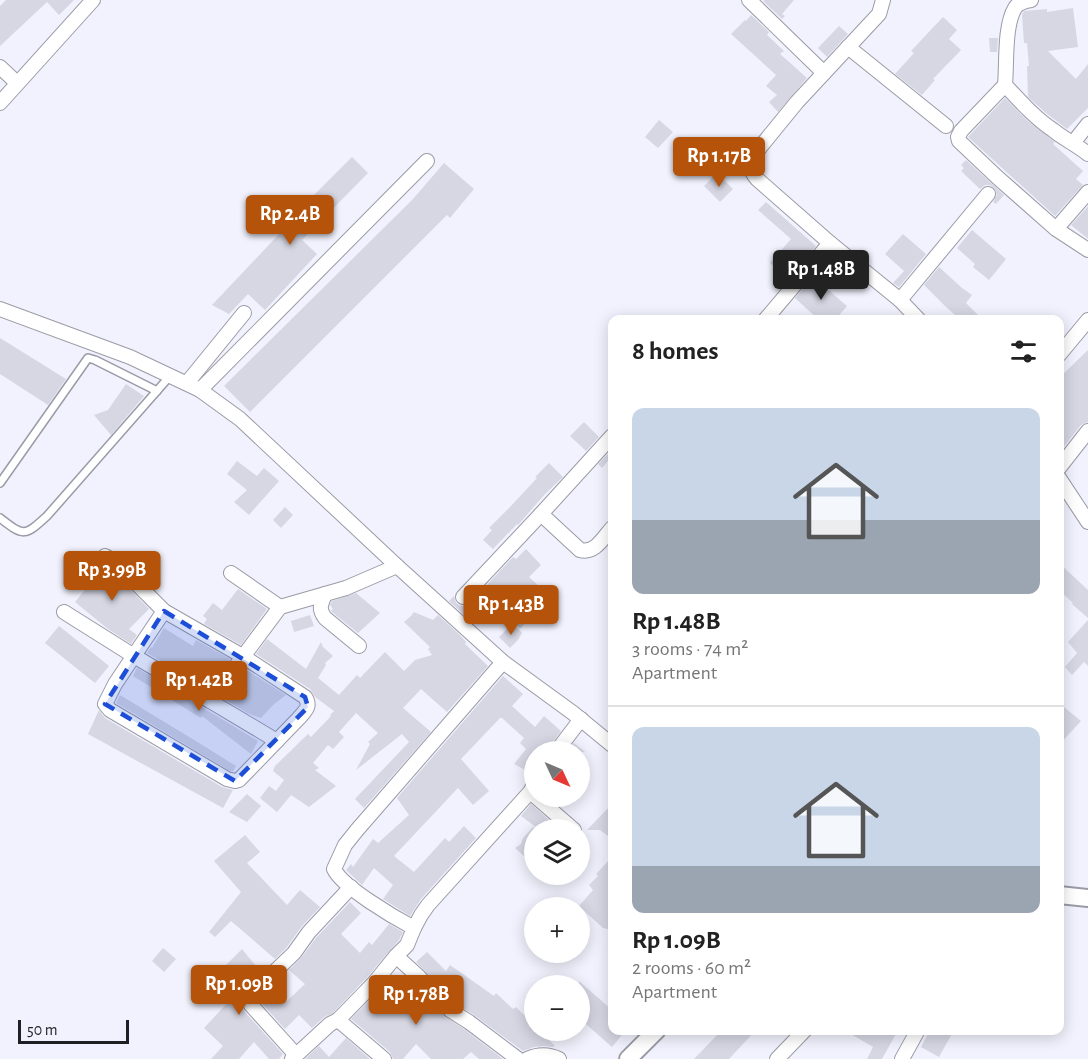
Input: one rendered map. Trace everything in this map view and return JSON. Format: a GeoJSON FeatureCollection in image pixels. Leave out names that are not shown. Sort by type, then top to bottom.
{"type":"FeatureCollection","features":[{"type":"Feature","properties":{"kind":"street"},"geometry":{"type":"LineString","coordinates":[[0,103],[93,0]]}},
{"type":"Feature","properties":{"kind":"street"},"geometry":{"type":"LineString","coordinates":[[749,0],[824,73]]}},
{"type":"Feature","properties":{"kind":"street"},"geometry":{"type":"LineString","coordinates":[[883,0],[879,14],[797,102],[753,156],[750,167],[752,174],[830,243],[900,300],[914,315]]}},
{"type":"Feature","properties":{"kind":"street"},"geometry":{"type":"LineString","coordinates":[[1031,0],[1016,6],[1012,16],[1008,34],[1005,85],[958,137],[959,141],[1056,229],[1088,250]]}},
{"type":"Feature","properties":{"kind":"street"},"geometry":{"type":"LineString","coordinates":[[848,47],[946,126]]}},
{"type":"Feature","properties":{"kind":"street"},"geometry":{"type":"LineString","coordinates":[[0,67],[18,83]]}},
{"type":"Feature","properties":{"kind":"street"},"geometry":{"type":"LineString","coordinates":[[1005,85],[1029,111],[1088,154]]}},
{"type":"Feature","properties":{"kind":"street"},"geometry":{"type":"LineString","coordinates":[[1073,143],[1088,124]]}},
{"type":"Feature","properties":{"kind":"street"},"geometry":{"type":"LineString","coordinates":[[200,390],[427,161]]}},
{"type":"Feature","properties":{"kind":"street"},"geometry":{"type":"LineString","coordinates":[[1056,229],[1088,192]]}},
{"type":"Feature","properties":{"kind":"street"},"geometry":{"type":"LineString","coordinates":[[900,300],[988,194]]}},
{"type":"Feature","properties":{"kind":"street"},"geometry":{"type":"LineString","coordinates":[[769,315],[830,243]]}},
{"type":"Feature","properties":{"kind":"street"},"geometry":{"type":"LineString","coordinates":[[0,309],[130,357],[171,375],[200,390],[240,418],[397,566],[456,605],[503,662],[608,742]]}},
{"type":"Feature","properties":{"kind":"street"},"geometry":{"type":"LineString","coordinates":[[187,383],[244,313]]}},
{"type":"Feature","properties":{"kind":"street"},"geometry":{"type":"LineString","coordinates":[[1064,349],[1088,320]]}},
{"type":"Feature","properties":{"kind":"street"},"geometry":{"type":"LineString","coordinates":[[1064,462],[1088,431]]}},
{"type":"Feature","properties":{"kind":"street"},"geometry":{"type":"LineString","coordinates":[[456,605],[608,440]]}},
{"type":"Feature","properties":{"kind":"street"},"geometry":{"type":"LineString","coordinates":[[1064,486],[1088,522]]}},
{"type":"Feature","properties":{"kind":"street"},"geometry":{"type":"LineString","coordinates":[[541,514],[583,551],[593,550],[608,533]]}},
{"type":"Feature","properties":{"kind":"street"},"geometry":{"type":"LineString","coordinates":[[105,556],[114,561],[164,611],[244,657],[305,697],[308,702],[308,707],[299,718],[239,780],[227,779],[105,704],[115,684],[164,611]]}},
{"type":"Feature","properties":{"kind":"street"},"geometry":{"type":"LineString","coordinates":[[210,701],[280,607],[346,588],[397,566]]}},
{"type":"Feature","properties":{"kind":"street"},"geometry":{"type":"LineString","coordinates":[[231,573],[280,607]]}},
{"type":"Feature","properties":{"kind":"street"},"geometry":{"type":"LineString","coordinates":[[325,594],[320,606],[321,612],[325,618],[359,646]]}},
{"type":"Feature","properties":{"kind":"street"},"geometry":{"type":"LineString","coordinates":[[64,612],[277,741]]}},
{"type":"Feature","properties":{"kind":"street"},"geometry":{"type":"LineString","coordinates":[[414,928],[351,887],[337,875],[334,868],[345,845],[374,809],[503,662]]}},
{"type":"Feature","properties":{"kind":"street"},"geometry":{"type":"LineString","coordinates":[[564,741],[580,719]]}},
{"type":"Feature","properties":{"kind":"street"},"geometry":{"type":"LineString","coordinates":[[351,887],[309,932],[294,953],[246,995],[251,1005],[294,1057],[330,1024],[338,1020],[374,984],[407,945],[428,905],[524,802]]}},
{"type":"Feature","properties":{"kind":"street"},"geometry":{"type":"LineString","coordinates":[[549,807],[563,819]]}},
{"type":"Feature","properties":{"kind":"street"},"geometry":{"type":"LineString","coordinates":[[1064,896],[1088,898]]}},
{"type":"Feature","properties":{"kind":"street"},"geometry":{"type":"LineString","coordinates":[[396,956],[450,1010],[518,1059]]}},
{"type":"Feature","properties":{"kind":"street"},"geometry":{"type":"LineString","coordinates":[[338,1020],[384,1059]]}},
{"type":"Feature","properties":{"kind":"street"},"geometry":{"type":"LineString","coordinates":[[628,1059],[652,1035]]}},
{"type":"Feature","properties":{"kind":"street"},"geometry":{"type":"LineString","coordinates":[[777,1059],[800,1035]]}},
{"type":"Feature","properties":{"kind":"street"},"geometry":{"type":"LineString","coordinates":[[902,1059],[915,1035]]}},
{"type":"Feature","properties":{"kind":"street"},"geometry":{"type":"LineString","coordinates":[[527,1059],[542,1055],[559,1059]]}},
{"type":"Feature","properties":{"kind":"lane"},"geometry":{"type":"LineString","coordinates":[[0,483],[88,358],[157,391]]}},
{"type":"Feature","properties":{"kind":"lane"},"geometry":{"type":"LineString","coordinates":[[0,518],[13,528],[23,532],[30,531],[55,507],[171,375]]}},
{"type":"Feature","properties":{"kind":"highlighted area"},"geometry":{"type":"Polygon","coordinates":[[[164,611],[305,697],[308,707],[235,781],[105,704],[164,611]]]}},
{"type":"Feature","properties":{"kind":"building"},"geometry":{"type":"Polygon","coordinates":[[[6,0],[74,0],[59,15],[47,2],[0,46],[0,6],[6,0]]]}},
{"type":"Feature","properties":{"kind":"building"},"geometry":{"type":"Polygon","coordinates":[[[794,0],[782,14],[785,16],[782,19],[763,1],[794,0]]]}},
{"type":"Feature","properties":{"kind":"building"},"geometry":{"type":"Polygon","coordinates":[[[1073,8],[1078,47],[1048,51],[1076,79],[1088,64],[1088,108],[1067,129],[1028,97],[1027,66],[1029,66],[1027,43],[1024,43],[1022,15],[1024,11],[1047,9],[1047,12],[1073,8]]]}},
{"type":"Feature","properties":{"kind":"building"},"geometry":{"type":"Polygon","coordinates":[[[751,15],[784,51],[780,54],[807,78],[778,112],[769,102],[777,95],[766,86],[776,75],[731,34],[751,15]]]}},
{"type":"Feature","properties":{"kind":"building"},"geometry":{"type":"Polygon","coordinates":[[[943,17],[957,30],[949,39],[961,50],[933,79],[935,80],[922,95],[895,74],[914,53],[911,51],[943,17]]]}},
{"type":"Feature","properties":{"kind":"building"},"geometry":{"type":"Polygon","coordinates":[[[839,26],[848,34],[827,57],[818,48],[839,26]]]}},
{"type":"Feature","properties":{"kind":"building"},"geometry":{"type":"Polygon","coordinates":[[[989,38],[998,38],[997,52],[990,52],[989,38]]]}},
{"type":"Feature","properties":{"kind":"building"},"geometry":{"type":"Polygon","coordinates":[[[1005,98],[1028,121],[1055,142],[1053,144],[1083,171],[1076,179],[1083,185],[1055,216],[968,137],[1005,98]]]}},
{"type":"Feature","properties":{"kind":"building"},"geometry":{"type":"Polygon","coordinates":[[[659,120],[673,132],[658,148],[645,137],[659,120]]]}},
{"type":"Feature","properties":{"kind":"building"},"geometry":{"type":"Polygon","coordinates":[[[352,157],[368,173],[302,240],[317,254],[265,310],[248,294],[229,314],[212,305],[301,211],[299,210],[352,157]]]}},
{"type":"Feature","properties":{"kind":"building"},"geometry":{"type":"Polygon","coordinates":[[[966,160],[1004,195],[996,204],[993,202],[997,195],[994,188],[985,185],[980,189],[961,171],[964,168],[961,165],[966,160]]]}},
{"type":"Feature","properties":{"kind":"building"},"geometry":{"type":"Polygon","coordinates":[[[444,163],[474,189],[450,218],[447,215],[250,412],[224,386],[413,199],[444,163]]]}},
{"type":"Feature","properties":{"kind":"building"},"geometry":{"type":"Polygon","coordinates":[[[717,173],[733,189],[720,202],[704,186],[717,173]]]}},
{"type":"Feature","properties":{"kind":"building"},"geometry":{"type":"Polygon","coordinates":[[[766,202],[816,246],[788,279],[770,263],[791,239],[758,210],[766,202]]]}},
{"type":"Feature","properties":{"kind":"building"},"geometry":{"type":"Polygon","coordinates":[[[1088,206],[1088,239],[1071,225],[1088,206]]]}},
{"type":"Feature","properties":{"kind":"building"},"geometry":{"type":"Polygon","coordinates":[[[972,230],[1006,259],[989,280],[973,267],[975,264],[957,248],[972,230]]]}},
{"type":"Feature","properties":{"kind":"building"},"geometry":{"type":"Polygon","coordinates":[[[903,234],[926,254],[899,287],[893,283],[904,271],[885,254],[903,234]]]}},
{"type":"Feature","properties":{"kind":"building"},"geometry":{"type":"Polygon","coordinates":[[[939,267],[972,295],[966,303],[978,315],[955,315],[924,285],[939,267]]]}},
{"type":"Feature","properties":{"kind":"building"},"geometry":{"type":"Polygon","coordinates":[[[813,277],[847,306],[839,315],[814,315],[795,298],[813,277]]]}},
{"type":"Feature","properties":{"kind":"building"},"geometry":{"type":"Polygon","coordinates":[[[0,338],[66,379],[48,405],[0,374],[0,338]]]}},
{"type":"Feature","properties":{"kind":"building"},"geometry":{"type":"Polygon","coordinates":[[[1088,350],[1088,422],[1081,425],[1064,447],[1064,373],[1088,350]]]}},
{"type":"Feature","properties":{"kind":"building"},"geometry":{"type":"Polygon","coordinates":[[[126,384],[144,396],[111,435],[94,415],[108,410],[126,384]]]}},
{"type":"Feature","properties":{"kind":"building"},"geometry":{"type":"Polygon","coordinates":[[[584,422],[599,437],[586,451],[570,436],[584,422]]]}},
{"type":"Feature","properties":{"kind":"building"},"geometry":{"type":"Polygon","coordinates":[[[608,454],[608,461],[602,468],[598,464],[608,454]]]}},
{"type":"Feature","properties":{"kind":"building"},"geometry":{"type":"Polygon","coordinates":[[[237,461],[257,476],[264,468],[279,481],[249,515],[234,502],[247,490],[227,474],[237,461]]]}},
{"type":"Feature","properties":{"kind":"building"},"geometry":{"type":"Polygon","coordinates":[[[549,463],[563,477],[493,549],[483,540],[492,530],[489,528],[549,463]]]}},
{"type":"Feature","properties":{"kind":"building"},"geometry":{"type":"Polygon","coordinates":[[[285,507],[293,515],[281,528],[273,520],[285,507]]]}},
{"type":"Feature","properties":{"kind":"building"},"geometry":{"type":"Polygon","coordinates":[[[526,549],[541,565],[529,577],[550,596],[520,629],[492,599],[472,622],[449,601],[454,596],[456,603],[460,606],[469,604],[513,557],[516,559],[526,549]]]}},
{"type":"Feature","properties":{"kind":"building"},"geometry":{"type":"Polygon","coordinates":[[[99,562],[109,568],[149,609],[129,629],[137,635],[131,644],[108,629],[75,602],[89,585],[83,579],[99,562]]]}},
{"type":"Feature","properties":{"kind":"building"},"geometry":{"type":"Polygon","coordinates":[[[1064,568],[1088,590],[1088,618],[1064,595],[1064,568]]]}},
{"type":"Feature","properties":{"kind":"building"},"geometry":{"type":"Polygon","coordinates":[[[238,589],[267,609],[241,645],[204,624],[207,619],[203,616],[213,603],[222,610],[238,589]]]}},
{"type":"Feature","properties":{"kind":"building"},"geometry":{"type":"Polygon","coordinates":[[[356,593],[380,613],[358,633],[332,612],[330,605],[332,601],[356,593]]]}},
{"type":"Feature","properties":{"kind":"building"},"geometry":{"type":"Polygon","coordinates":[[[414,612],[433,620],[438,615],[488,666],[447,712],[421,689],[403,708],[431,732],[364,808],[355,799],[409,742],[402,734],[356,770],[370,744],[368,742],[378,733],[356,713],[339,732],[344,737],[333,749],[328,745],[313,763],[319,768],[315,770],[336,786],[309,807],[291,795],[277,812],[260,798],[269,786],[276,791],[284,780],[273,771],[275,766],[308,734],[311,737],[334,711],[315,697],[310,689],[256,654],[267,639],[306,669],[321,642],[333,656],[325,663],[318,678],[339,695],[357,675],[360,678],[385,652],[404,671],[415,660],[432,655],[428,649],[430,647],[404,622],[414,612]]]}},
{"type":"Feature","properties":{"kind":"building"},"geometry":{"type":"Polygon","coordinates":[[[310,615],[314,626],[294,632],[291,621],[310,615]]]}},
{"type":"Feature","properties":{"kind":"building"},"geometry":{"type":"Polygon","coordinates":[[[1088,620],[1088,666],[1084,662],[1072,675],[1065,667],[1077,653],[1068,642],[1088,620]]]}},
{"type":"Feature","properties":{"kind":"building"},"geometry":{"type":"Polygon","coordinates":[[[513,623],[522,633],[510,648],[499,637],[513,623]]]}},
{"type":"Feature","properties":{"kind":"building"},"geometry":{"type":"Polygon","coordinates":[[[59,626],[109,666],[95,683],[45,643],[59,626]]]}},
{"type":"Feature","properties":{"kind":"building"},"geometry":{"type":"Polygon","coordinates":[[[164,628],[193,646],[196,640],[230,659],[208,689],[147,653],[164,628]]]}},
{"type":"Feature","properties":{"kind":"building"},"geometry":{"type":"Polygon","coordinates":[[[137,668],[258,741],[251,754],[202,716],[201,718],[133,676],[137,668]]]}},
{"type":"Feature","properties":{"kind":"building"},"geometry":{"type":"Polygon","coordinates":[[[245,669],[286,695],[261,718],[247,713],[223,698],[245,669]]]}},
{"type":"Feature","properties":{"kind":"building"},"geometry":{"type":"Polygon","coordinates":[[[503,676],[523,694],[512,706],[535,727],[544,716],[561,731],[554,741],[524,741],[524,747],[520,743],[524,738],[500,718],[461,759],[489,791],[473,805],[458,788],[394,856],[414,872],[445,838],[449,842],[464,826],[476,838],[421,899],[410,916],[383,899],[393,885],[374,868],[362,885],[346,870],[351,864],[353,867],[373,839],[378,843],[409,815],[397,798],[503,676]]]}},
{"type":"Feature","properties":{"kind":"building"},"geometry":{"type":"Polygon","coordinates":[[[120,695],[236,766],[233,771],[116,703],[120,695]]]}},
{"type":"Feature","properties":{"kind":"building"},"geometry":{"type":"Polygon","coordinates":[[[1064,707],[1081,721],[1064,740],[1064,707]]]}},
{"type":"Feature","properties":{"kind":"building"},"geometry":{"type":"Polygon","coordinates":[[[99,710],[105,718],[222,787],[233,790],[223,808],[88,734],[99,710]]]}},
{"type":"Feature","properties":{"kind":"building"},"geometry":{"type":"Polygon","coordinates":[[[524,752],[524,770],[514,764],[524,752]]]}},
{"type":"Feature","properties":{"kind":"building"},"geometry":{"type":"Polygon","coordinates":[[[247,794],[261,806],[247,822],[229,812],[247,794]]]}},
{"type":"Feature","properties":{"kind":"building"},"geometry":{"type":"Polygon","coordinates":[[[528,807],[534,807],[548,819],[525,819],[521,816],[528,807]]]}},
{"type":"Feature","properties":{"kind":"building"},"geometry":{"type":"Polygon","coordinates":[[[608,808],[608,836],[600,830],[590,830],[590,827],[608,808]]]}},
{"type":"Feature","properties":{"kind":"building"},"geometry":{"type":"Polygon","coordinates":[[[245,835],[260,852],[247,863],[287,905],[300,890],[320,907],[275,959],[231,921],[215,937],[209,932],[241,892],[214,861],[245,835]]]}},
{"type":"Feature","properties":{"kind":"building"},"geometry":{"type":"Polygon","coordinates":[[[523,838],[524,856],[515,848],[521,844],[523,838]]]}},
{"type":"Feature","properties":{"kind":"building"},"geometry":{"type":"Polygon","coordinates":[[[608,861],[608,929],[603,928],[590,916],[590,897],[587,897],[593,890],[589,885],[598,876],[596,874],[608,861]]]}},
{"type":"Feature","properties":{"kind":"building"},"geometry":{"type":"Polygon","coordinates":[[[350,902],[361,913],[341,934],[360,953],[369,942],[372,945],[389,924],[403,932],[399,940],[333,1013],[324,1017],[312,1028],[299,1015],[285,1029],[257,998],[273,985],[287,1001],[305,984],[289,970],[350,902]]]}},
{"type":"Feature","properties":{"kind":"building"},"geometry":{"type":"Polygon","coordinates":[[[163,948],[176,959],[164,972],[152,961],[163,948]]]}},
{"type":"Feature","properties":{"kind":"building"},"geometry":{"type":"Polygon","coordinates":[[[242,949],[261,972],[240,988],[238,999],[244,1011],[283,1054],[279,1059],[269,1059],[254,1042],[239,1059],[211,1059],[223,1046],[204,1028],[230,1000],[218,987],[233,972],[226,965],[242,949]]]}},
{"type":"Feature","properties":{"kind":"building"},"geometry":{"type":"Polygon","coordinates":[[[427,952],[446,971],[450,965],[494,996],[496,993],[513,1009],[516,1007],[524,1015],[524,1041],[550,1041],[555,1046],[534,1047],[523,1051],[456,1003],[416,962],[427,952]]]}},
{"type":"Feature","properties":{"kind":"building"},"geometry":{"type":"Polygon","coordinates":[[[407,978],[444,1016],[503,1059],[479,1059],[471,1052],[463,1059],[431,1059],[416,1044],[403,1059],[393,1059],[390,1052],[351,1019],[387,982],[398,989],[407,978]]]}},
{"type":"Feature","properties":{"kind":"building"},"geometry":{"type":"Polygon","coordinates":[[[590,991],[608,1006],[608,1035],[622,1035],[612,1047],[590,1028],[590,991]]]}},
{"type":"Feature","properties":{"kind":"building"},"geometry":{"type":"Polygon","coordinates":[[[717,1035],[751,1035],[729,1059],[694,1059],[717,1035]]]}},
{"type":"Feature","properties":{"kind":"building"},"geometry":{"type":"Polygon","coordinates":[[[853,1035],[895,1035],[882,1059],[867,1059],[873,1047],[853,1035]]]}},
{"type":"Feature","properties":{"kind":"building"},"geometry":{"type":"Polygon","coordinates":[[[927,1035],[951,1035],[939,1057],[921,1047],[927,1035]]]}},
{"type":"Feature","properties":{"kind":"building"},"geometry":{"type":"Polygon","coordinates":[[[346,1038],[370,1059],[305,1059],[319,1046],[329,1057],[346,1038]]]}}]}
